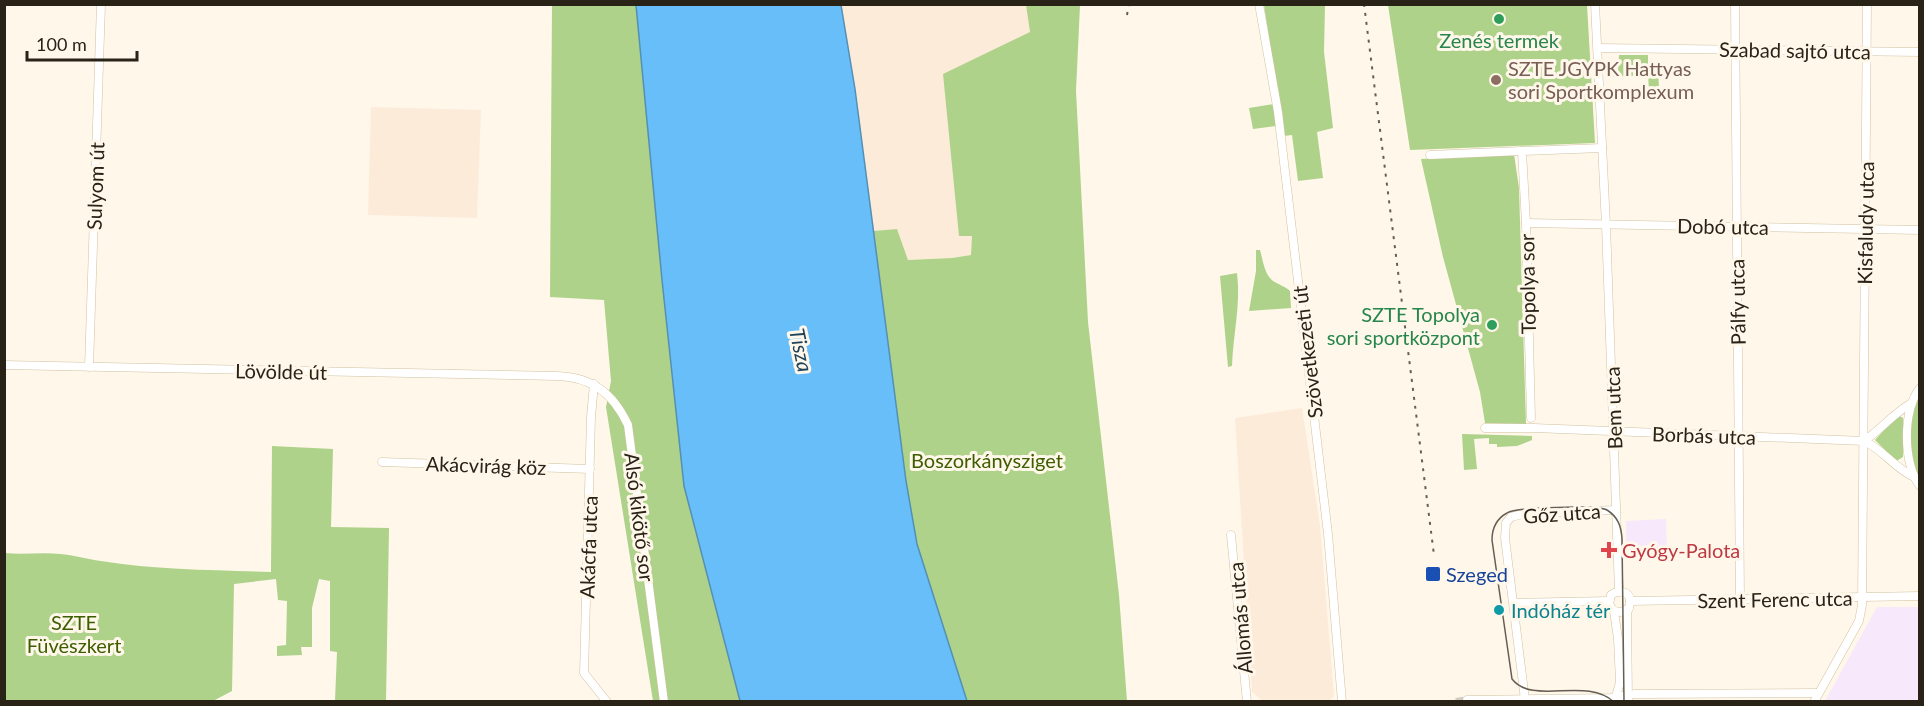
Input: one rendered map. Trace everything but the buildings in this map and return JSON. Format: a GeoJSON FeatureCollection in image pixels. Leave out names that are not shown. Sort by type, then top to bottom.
{"type":"FeatureCollection","features":[{"type":"Feature","properties":{"kind":"street","name":"Sulyom út"},"geometry":{"type":"LineString","coordinates":[[89,367],[101,4]]}},
{"type":"Feature","properties":{"kind":"street","name":"Szövetkezeti út"},"geometry":{"type":"LineString","coordinates":[[1259,4],[1278,112],[1328,534],[1342,702]]}},
{"type":"Feature","properties":{"kind":"street","name":"Bem utca"},"geometry":{"type":"LineString","coordinates":[[1595,4],[1599,48],[1619,591]]}},
{"type":"Feature","properties":{"kind":"street","name":"Pálfy utca"},"geometry":{"type":"LineString","coordinates":[[1735,4],[1740,599]]}},
{"type":"Feature","properties":{"kind":"street","name":"Kisfaludy utca"},"geometry":{"type":"LineString","coordinates":[[1814,702],[1859,621],[1862,597],[1867,4]]}},
{"type":"Feature","properties":{"kind":"street","name":"Szabad sajtó utca"},"geometry":{"type":"LineString","coordinates":[[1599,48],[1920,52]]}},
{"type":"Feature","properties":{"kind":"street"},"geometry":{"type":"LineString","coordinates":[[1430,155],[1602,148]]}},
{"type":"Feature","properties":{"kind":"street","name":"Topolya sor"},"geometry":{"type":"LineString","coordinates":[[1522,151],[1531,417]]}},
{"type":"Feature","properties":{"kind":"street","name":"Dobó utca"},"geometry":{"type":"LineString","coordinates":[[1526,223],[1920,230]]}},
{"type":"Feature","properties":{"kind":"street","name":"Lövölde út"},"geometry":{"type":"LineString","coordinates":[[4,365],[557,376]]}},
{"type":"Feature","properties":{"kind":"street","name":"Alsó kikötő sor"},"geometry":{"type":"LineString","coordinates":[[557,376],[573,376],[594,384],[613,400],[628,425],[664,702]]}},
{"type":"Feature","properties":{"kind":"street","name":"Akácfa utca"},"geometry":{"type":"LineString","coordinates":[[594,384],[584,673],[607,702]]}},
{"type":"Feature","properties":{"kind":"street"},"geometry":{"type":"LineString","coordinates":[[1912,476],[1907,440],[1912,403],[1920,388]]}},
{"type":"Feature","properties":{"kind":"street"},"geometry":{"type":"LineString","coordinates":[[1864,441],[1875,434],[1899,410],[1912,403]]}},
{"type":"Feature","properties":{"kind":"street","name":"Borbás utca"},"geometry":{"type":"LineString","coordinates":[[1485,428],[1864,441]]}},
{"type":"Feature","properties":{"kind":"street"},"geometry":{"type":"LineString","coordinates":[[1864,441],[1873,445],[1900,470],[1912,476],[1920,486]]}},
{"type":"Feature","properties":{"kind":"street","name":"Akácvirág köz"},"geometry":{"type":"LineString","coordinates":[[382,462],[590,469]]}},
{"type":"Feature","properties":{"kind":"street","name":"Gőz utca"},"geometry":{"type":"LineString","coordinates":[[1514,603],[1505,531],[1509,519],[1523,514],[1615,510]]}},
{"type":"Feature","properties":{"kind":"street","name":"Állomás utca"},"geometry":{"type":"LineString","coordinates":[[1231,535],[1247,702]]}},
{"type":"Feature","properties":{"kind":"street"},"geometry":{"type":"LineString","coordinates":[[1615,700],[1620,682],[1618,639],[1614,611],[1609,602],[1611,595],[1619,591],[1626,593],[1629,604],[1628,698]]}},
{"type":"Feature","properties":{"kind":"street","name":"Szent Ferenc utca"},"geometry":{"type":"LineString","coordinates":[[1629,604],[1740,599],[1920,596]]}},
{"type":"Feature","properties":{"kind":"street"},"geometry":{"type":"LineString","coordinates":[[1525,700],[1514,603],[1609,602]]}},
{"type":"Feature","properties":{"kind":"street"},"geometry":{"type":"LineString","coordinates":[[1614,611],[1623,612],[1629,604]]}},
{"type":"Feature","properties":{"kind":"street"},"geometry":{"type":"LineString","coordinates":[[1467,700],[1615,700],[1818,693]]}},
{"type":"Feature","properties":{"kind":"shaded area"},"geometry":{"type":"Polygon","coordinates":[[[841,5],[1026,5],[1030,32],[959,236],[972,236],[971,255],[908,260],[897,229],[873,231],[855,89],[841,5]]]}},
{"type":"Feature","properties":{"kind":"shaded area"},"geometry":{"type":"Polygon","coordinates":[[[371,107],[481,110],[477,218],[368,215],[371,107]]]}},
{"type":"Feature","properties":{"kind":"shaded area"},"geometry":{"type":"Polygon","coordinates":[[[1302,408],[1320,525],[1334,696],[1329,701],[1263,701],[1252,692],[1235,418],[1302,408]]]}},
{"type":"Feature","properties":{"kind":"shaded area"},"geometry":{"type":"Polygon","coordinates":[[[1666,519],[1667,553],[1626,555],[1626,521],[1666,519]]]}},
{"type":"Feature","properties":{"kind":"shaded area"},"geometry":{"type":"Polygon","coordinates":[[[1877,607],[1919,607],[1919,701],[1825,701],[1877,607]]]}},
{"type":"Feature","properties":{"kind":"green space"},"geometry":{"type":"Polygon","coordinates":[[[552,5],[636,5],[684,486],[740,701],[653,701],[606,407],[611,381],[604,300],[550,297],[552,5]]]}},
{"type":"Feature","properties":{"kind":"green space","name":"Boszorkánysziget"},"geometry":{"type":"Polygon","coordinates":[[[1026,5],[1080,5],[1076,91],[1088,322],[1119,595],[1127,701],[967,701],[917,544],[906,481],[873,231],[897,229],[908,260],[971,255],[972,236],[959,236],[943,74],[1030,32],[1026,5]]]}},
{"type":"Feature","properties":{"kind":"green space"},"geometry":{"type":"Polygon","coordinates":[[[1264,5],[1325,5],[1324,52],[1333,128],[1317,132],[1323,178],[1298,181],[1292,135],[1284,136],[1264,5]]]}},
{"type":"Feature","properties":{"kind":"green space","name":"SZTE JGYPK Hattyas sori Sportkomplexum"},"geometry":{"type":"Polygon","coordinates":[[[1388,5],[1587,5],[1595,143],[1410,150],[1388,5]]]}},
{"type":"Feature","properties":{"kind":"green space"},"geometry":{"type":"Polygon","coordinates":[[[1619,55],[1648,55],[1648,67],[1658,67],[1659,89],[1649,90],[1648,75],[1609,77],[1608,72],[1618,71],[1619,55]]]}},
{"type":"Feature","properties":{"kind":"green space"},"geometry":{"type":"Polygon","coordinates":[[[1274,104],[1276,126],[1253,129],[1249,108],[1274,104]]]}},
{"type":"Feature","properties":{"kind":"green space","name":"SZTE Topolya sori sportközpont"},"geometry":{"type":"Polygon","coordinates":[[[1514,154],[1519,188],[1526,424],[1485,423],[1480,392],[1443,257],[1421,159],[1514,154]]]}},
{"type":"Feature","properties":{"kind":"green space"},"geometry":{"type":"Polygon","coordinates":[[[1256,250],[1260,250],[1264,267],[1270,278],[1290,291],[1291,308],[1249,311],[1256,271],[1256,250]]]}},
{"type":"Feature","properties":{"kind":"green space"},"geometry":{"type":"Polygon","coordinates":[[[1237,273],[1237,308],[1232,366],[1228,367],[1220,276],[1237,273]]]}},
{"type":"Feature","properties":{"kind":"green space"},"geometry":{"type":"Polygon","coordinates":[[[1919,388],[1919,486],[1912,476],[1908,423],[1919,388]]]}},
{"type":"Feature","properties":{"kind":"green space"},"geometry":{"type":"Polygon","coordinates":[[[1898,415],[1903,418],[1903,457],[1895,460],[1875,440],[1898,415]]]}},
{"type":"Feature","properties":{"kind":"green space"},"geometry":{"type":"Polygon","coordinates":[[[1462,434],[1532,436],[1532,440],[1517,446],[1497,447],[1497,444],[1489,444],[1489,438],[1474,439],[1477,469],[1464,470],[1462,434]]]}},
{"type":"Feature","properties":{"kind":"green space","name":"SZTE Füvészkert"},"geometry":{"type":"Polygon","coordinates":[[[272,446],[333,449],[331,527],[389,528],[386,701],[335,701],[337,652],[330,651],[330,581],[319,579],[312,608],[312,647],[301,647],[302,655],[277,656],[277,646],[286,645],[287,601],[278,600],[276,579],[234,584],[232,691],[213,701],[5,701],[5,553],[60,554],[165,568],[271,572],[272,446]]]}},
{"type":"Feature","properties":{"kind":"water","name":"Tisza"},"geometry":{"type":"Polygon","coordinates":[[[636,5],[841,5],[855,89],[906,481],[917,544],[967,701],[740,701],[684,486],[636,5]]]}},
{"type":"Feature","properties":{"kind":"tunnel"},"geometry":{"type":"LineString","coordinates":[[1456,702],[1467,700]]}},
{"type":"Feature","properties":{"kind":"tram line"},"geometry":{"type":"LineString","coordinates":[[1614,702],[1589,691],[1533,690],[1521,687],[1512,679],[1492,540],[1495,525],[1507,513],[1540,508],[1600,508],[1607,510],[1616,519],[1622,538],[1624,702]]}},
{"type":"Feature","properties":{"kind":"railway"},"geometry":{"type":"LineString","coordinates":[[1127,15],[1129,4]]}},
{"type":"Feature","properties":{"kind":"railway"},"geometry":{"type":"LineString","coordinates":[[1364,4],[1434,555]]}},
{"type":"Feature","properties":{"kind":"place","name":"Zenés termek"},"geometry":{"type":"Point","coordinates":[1499,19]}},
{"type":"Feature","properties":{"kind":"place","name":"SZTE JGYPK Hattyas sori Sportkomplexum"},"geometry":{"type":"Point","coordinates":[1496,80]}},
{"type":"Feature","properties":{"kind":"place","name":"SZTE Topolya sori sportközpont"},"geometry":{"type":"Point","coordinates":[1492,325]}},
{"type":"Feature","properties":{"kind":"place","name":"Gyógy-Palota"},"geometry":{"type":"Point","coordinates":[1609,550]}},
{"type":"Feature","properties":{"kind":"place","name":"Szeged"},"geometry":{"type":"Point","coordinates":[1433,574]}},
{"type":"Feature","properties":{"kind":"place","name":"Indóház tér"},"geometry":{"type":"Point","coordinates":[1499,610]}}]}
